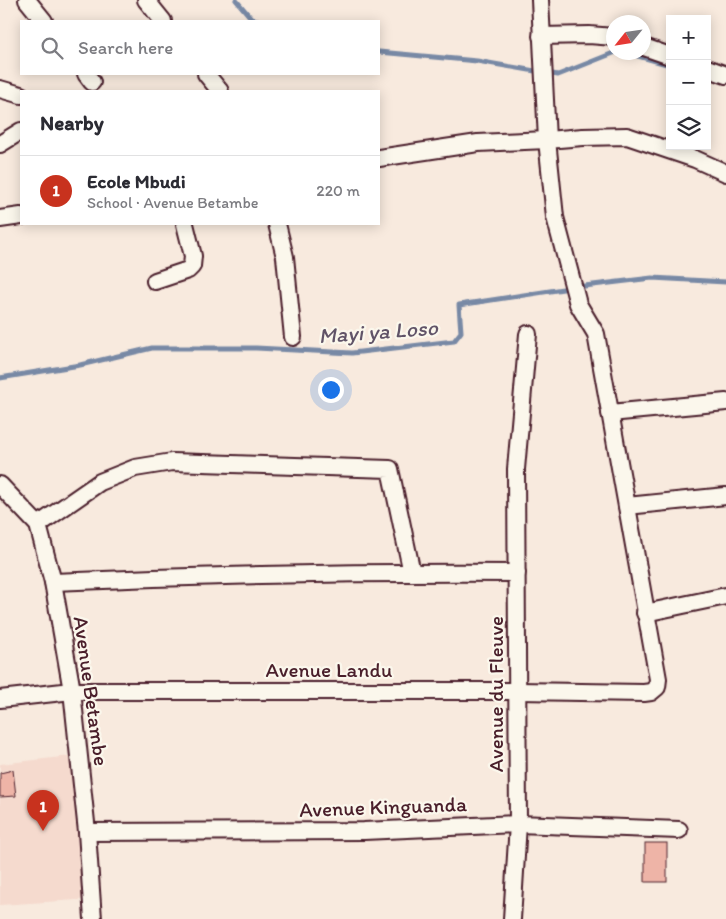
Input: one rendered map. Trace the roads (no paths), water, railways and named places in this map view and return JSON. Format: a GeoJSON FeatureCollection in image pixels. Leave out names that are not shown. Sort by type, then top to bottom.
{"type":"FeatureCollection","features":[{"type":"Feature","properties":{"kind":"street"},"geometry":{"type":"LineString","coordinates":[[27,0],[43,20]]}},
{"type":"Feature","properties":{"kind":"street"},"geometry":{"type":"LineString","coordinates":[[146,0],[162,20]]}},
{"type":"Feature","properties":{"kind":"street"},"geometry":{"type":"LineString","coordinates":[[540,0],[547,140],[555,217],[578,304],[596,334],[645,613],[726,596]]}},
{"type":"Feature","properties":{"kind":"street"},"geometry":{"type":"LineString","coordinates":[[542,36],[606,37]]}},
{"type":"Feature","properties":{"kind":"street"},"geometry":{"type":"LineString","coordinates":[[651,49],[666,55]]}},
{"type":"Feature","properties":{"kind":"street"},"geometry":{"type":"LineString","coordinates":[[711,69],[726,75]]}},
{"type":"Feature","properties":{"kind":"street"},"geometry":{"type":"LineString","coordinates":[[207,75],[219,90]]}},
{"type":"Feature","properties":{"kind":"street"},"geometry":{"type":"LineString","coordinates":[[0,89],[20,95]]}},
{"type":"Feature","properties":{"kind":"street"},"geometry":{"type":"LineString","coordinates":[[0,144],[20,132]]}},
{"type":"Feature","properties":{"kind":"street"},"geometry":{"type":"LineString","coordinates":[[380,158],[478,143],[626,136],[695,159],[726,173]]}},
{"type":"Feature","properties":{"kind":"street"},"geometry":{"type":"LineString","coordinates":[[0,219],[20,216]]}},
{"type":"Feature","properties":{"kind":"street"},"geometry":{"type":"LineString","coordinates":[[156,281],[188,270],[192,266],[193,256],[185,225]]}},
{"type":"Feature","properties":{"kind":"street"},"geometry":{"type":"LineString","coordinates":[[277,225],[285,257],[293,337]]}},
{"type":"Feature","properties":{"kind":"street","name":"Avenue du Fleuve"},"geometry":{"type":"LineString","coordinates":[[512,919],[518,824],[516,469],[528,334]]}},
{"type":"Feature","properties":{"kind":"street"},"geometry":{"type":"LineString","coordinates":[[610,413],[726,402]]}},
{"type":"Feature","properties":{"kind":"street"},"geometry":{"type":"LineString","coordinates":[[38,525],[100,482],[135,468],[172,462],[390,469],[412,573]]}},
{"type":"Feature","properties":{"kind":"street","name":"Avenue Betambe"},"geometry":{"type":"LineString","coordinates":[[0,485],[38,525],[53,582],[72,691],[87,832],[93,919]]}},
{"type":"Feature","properties":{"kind":"street"},"geometry":{"type":"LineString","coordinates":[[627,506],[726,496]]}},
{"type":"Feature","properties":{"kind":"street"},"geometry":{"type":"LineString","coordinates":[[53,582],[190,576],[412,573],[517,574]]}},
{"type":"Feature","properties":{"kind":"street","name":"Avenue Landu"},"geometry":{"type":"LineString","coordinates":[[0,700],[72,691],[518,691],[644,693],[651,692],[656,687],[658,679],[645,613]]}},
{"type":"Feature","properties":{"kind":"street","name":"Avenue Kinguanda"},"geometry":{"type":"LineString","coordinates":[[87,832],[364,831],[518,824],[680,830]]}},
{"type":"Feature","properties":{"kind":"waterway"},"geometry":{"type":"LineString","coordinates":[[236,0],[252,19],[256,20]]}},
{"type":"Feature","properties":{"kind":"waterway"},"geometry":{"type":"LineString","coordinates":[[380,52],[477,61],[558,75],[606,56]]}},
{"type":"Feature","properties":{"kind":"waterway"},"geometry":{"type":"LineString","coordinates":[[651,60],[666,64]]}},
{"type":"Feature","properties":{"kind":"waterway","name":"Mayi ya Loso"},"geometry":{"type":"LineString","coordinates":[[0,378],[80,365],[152,348],[256,348],[352,353],[454,341],[461,332],[459,305],[576,287],[652,278],[726,282]]}},
{"type":"Feature","properties":{"kind":"place","name":"Ecole Mbudi"},"geometry":{"type":"Point","coordinates":[43,831]}}]}
